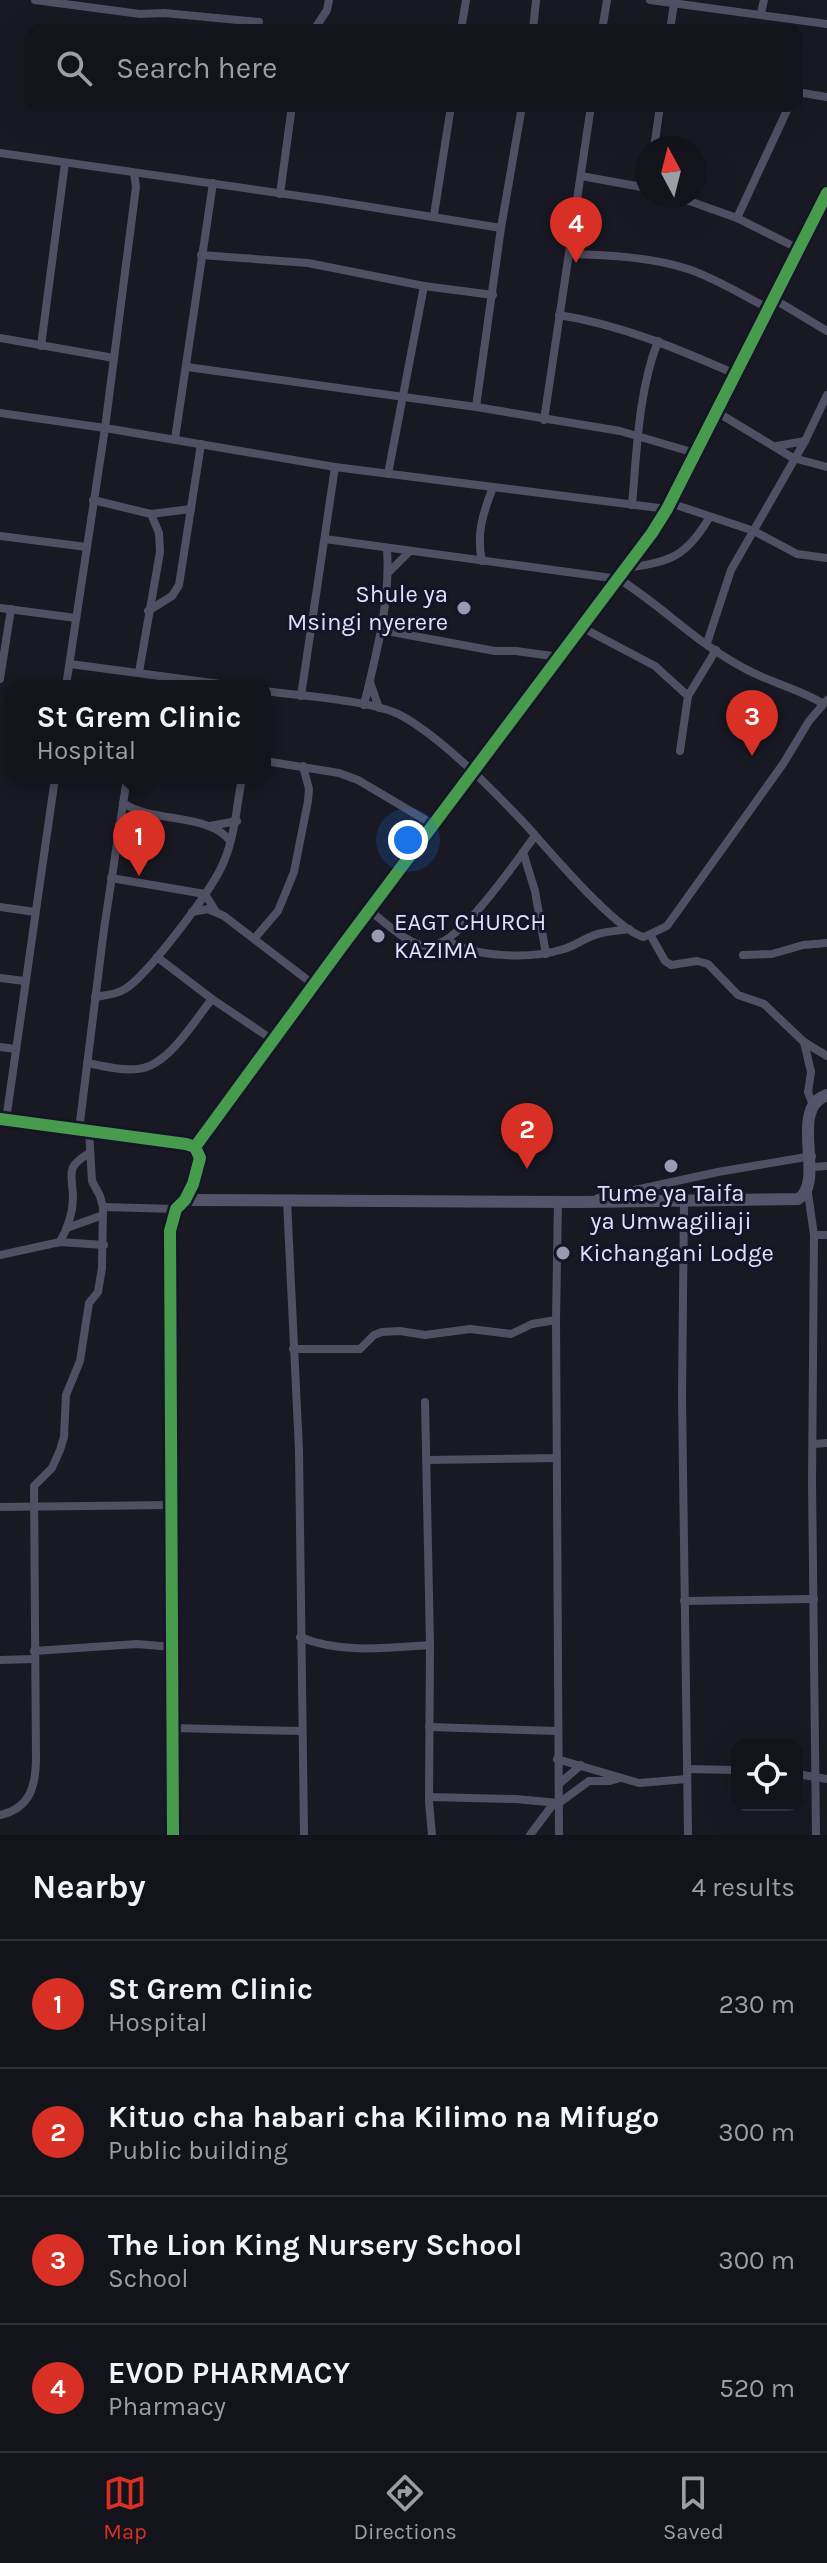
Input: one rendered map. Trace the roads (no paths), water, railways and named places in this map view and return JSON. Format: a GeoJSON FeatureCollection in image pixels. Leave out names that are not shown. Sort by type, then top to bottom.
{"type":"FeatureCollection","features":[{"type":"Feature","properties":{"kind":"street"},"geometry":{"type":"LineString","coordinates":[[35,0],[114,11],[259,22]]}},
{"type":"Feature","properties":{"kind":"street"},"geometry":{"type":"LineString","coordinates":[[110,0],[114,11]]}},
{"type":"Feature","properties":{"kind":"street"},"geometry":{"type":"LineString","coordinates":[[318,24],[329,0]]}},
{"type":"Feature","properties":{"kind":"street"},"geometry":{"type":"LineString","coordinates":[[462,24],[466,0]]}},
{"type":"Feature","properties":{"kind":"street"},"geometry":{"type":"LineString","coordinates":[[534,24],[536,0]]}},
{"type":"Feature","properties":{"kind":"street"},"geometry":{"type":"LineString","coordinates":[[603,24],[607,0]]}},
{"type":"Feature","properties":{"kind":"street"},"geometry":{"type":"LineString","coordinates":[[650,0],[827,24]]}},
{"type":"Feature","properties":{"kind":"street"},"geometry":{"type":"LineString","coordinates":[[761,13],[764,0]]}},
{"type":"Feature","properties":{"kind":"street"},"geometry":{"type":"LineString","coordinates":[[671,24],[674,4]]}},
{"type":"Feature","properties":{"kind":"street"},"geometry":{"type":"LineString","coordinates":[[803,93],[827,97]]}},
{"type":"Feature","properties":{"kind":"street"},"geometry":{"type":"LineString","coordinates":[[280,194],[291,112]]}},
{"type":"Feature","properties":{"kind":"street"},"geometry":{"type":"LineString","coordinates":[[434,215],[450,112]]}},
{"type":"Feature","properties":{"kind":"street"},"geometry":{"type":"LineString","coordinates":[[476,407],[521,112]]}},
{"type":"Feature","properties":{"kind":"street"},"geometry":{"type":"LineString","coordinates":[[544,420],[590,112]]}},
{"type":"Feature","properties":{"kind":"street"},"geometry":{"type":"LineString","coordinates":[[656,136],[659,112]]}},
{"type":"Feature","properties":{"kind":"street"},"geometry":{"type":"LineString","coordinates":[[737,218],[786,112]]}},
{"type":"Feature","properties":{"kind":"street"},"geometry":{"type":"LineString","coordinates":[[0,153],[434,215],[501,228]]}},
{"type":"Feature","properties":{"kind":"street"},"geometry":{"type":"LineString","coordinates":[[41,346],[65,163]]}},
{"type":"Feature","properties":{"kind":"street"},"geometry":{"type":"LineString","coordinates":[[67,680],[105,428],[136,187],[134,173]]}},
{"type":"Feature","properties":{"kind":"street"},"geometry":{"type":"LineString","coordinates":[[136,187],[147,175]]}},
{"type":"Feature","properties":{"kind":"street"},"geometry":{"type":"LineString","coordinates":[[581,176],[635,186]]}},
{"type":"Feature","properties":{"kind":"street"},"geometry":{"type":"LineString","coordinates":[[175,439],[213,183]]}},
{"type":"Feature","properties":{"kind":"street"},"geometry":{"type":"LineString","coordinates":[[195,1147],[472,772],[628,568],[669,506],[733,373],[827,194]]}},
{"type":"Feature","properties":{"kind":"street"},"geometry":{"type":"LineString","coordinates":[[707,207],[737,218],[797,248]]}},
{"type":"Feature","properties":{"kind":"street"},"geometry":{"type":"LineString","coordinates":[[569,254],[601,254],[663,262],[691,270],[827,331]]}},
{"type":"Feature","properties":{"kind":"street"},"geometry":{"type":"LineString","coordinates":[[201,255],[308,263],[424,286],[493,295]]}},
{"type":"Feature","properties":{"kind":"street"},"geometry":{"type":"LineString","coordinates":[[388,474],[424,286]]}},
{"type":"Feature","properties":{"kind":"street"},"geometry":{"type":"LineString","coordinates":[[559,315],[592,320],[658,341],[733,373]]}},
{"type":"Feature","properties":{"kind":"street"},"geometry":{"type":"LineString","coordinates":[[0,338],[114,358]]}},
{"type":"Feature","properties":{"kind":"street"},"geometry":{"type":"LineString","coordinates":[[632,505],[637,436],[650,365],[658,341]]}},
{"type":"Feature","properties":{"kind":"street"},"geometry":{"type":"LineString","coordinates":[[187,367],[476,407],[620,431],[695,453]]}},
{"type":"Feature","properties":{"kind":"street"},"geometry":{"type":"LineString","coordinates":[[707,643],[724,584],[805,441],[827,395]]}},
{"type":"Feature","properties":{"kind":"street"},"geometry":{"type":"LineString","coordinates":[[715,411],[793,458],[827,467]]}},
{"type":"Feature","properties":{"kind":"street"},"geometry":{"type":"LineString","coordinates":[[0,413],[335,467],[632,505],[669,506],[754,531],[797,554],[827,558]]}},
{"type":"Feature","properties":{"kind":"street"},"geometry":{"type":"LineString","coordinates":[[777,446],[805,441]]}},
{"type":"Feature","properties":{"kind":"street"},"geometry":{"type":"LineString","coordinates":[[148,611],[172,596],[179,585],[201,444]]}},
{"type":"Feature","properties":{"kind":"street"},"geometry":{"type":"LineString","coordinates":[[301,696],[335,467]]}},
{"type":"Feature","properties":{"kind":"street"},"geometry":{"type":"LineString","coordinates":[[482,561],[480,526],[493,487]]}},
{"type":"Feature","properties":{"kind":"street"},"geometry":{"type":"LineString","coordinates":[[93,500],[151,514],[191,509]]}},
{"type":"Feature","properties":{"kind":"street"},"geometry":{"type":"LineString","coordinates":[[139,672],[160,540],[151,514]]}},
{"type":"Feature","properties":{"kind":"street"},"geometry":{"type":"LineString","coordinates":[[628,568],[676,558],[696,541],[709,518]]}},
{"type":"Feature","properties":{"kind":"street"},"geometry":{"type":"LineString","coordinates":[[0,536],[87,547]]}},
{"type":"Feature","properties":{"kind":"street"},"geometry":{"type":"LineString","coordinates":[[271,692],[364,705],[402,716],[472,772],[579,884],[629,929],[638,935],[651,936],[667,926],[825,702],[742,668],[648,597],[619,579],[325,539]]}},
{"type":"Feature","properties":{"kind":"street"},"geometry":{"type":"LineString","coordinates":[[364,705],[381,630],[389,572],[387,548]]}},
{"type":"Feature","properties":{"kind":"street"},"geometry":{"type":"LineString","coordinates":[[389,572],[410,551]]}},
{"type":"Feature","properties":{"kind":"street"},"geometry":{"type":"LineString","coordinates":[[0,608],[76,618]]}},
{"type":"Feature","properties":{"kind":"street"},"geometry":{"type":"LineString","coordinates":[[0,679],[11,609]]}},
{"type":"Feature","properties":{"kind":"street"},"geometry":{"type":"LineString","coordinates":[[583,628],[655,666],[688,696]]}},
{"type":"Feature","properties":{"kind":"street"},"geometry":{"type":"LineString","coordinates":[[381,630],[495,651],[560,657]]}},
{"type":"Feature","properties":{"kind":"street"},"geometry":{"type":"LineString","coordinates":[[680,751],[688,696],[716,650]]}},
{"type":"Feature","properties":{"kind":"street"},"geometry":{"type":"LineString","coordinates":[[70,664],[194,680]]}},
{"type":"Feature","properties":{"kind":"street"},"geometry":{"type":"LineString","coordinates":[[370,682],[379,708]]}},
{"type":"Feature","properties":{"kind":"street"},"geometry":{"type":"LineString","coordinates":[[271,762],[303,766],[358,780],[434,825]]}},
{"type":"Feature","properties":{"kind":"street"},"geometry":{"type":"LineString","coordinates":[[254,939],[278,911],[288,892],[301,844],[309,789],[303,766]]}},
{"type":"Feature","properties":{"kind":"street"},"geometry":{"type":"LineString","coordinates":[[309,789],[321,770]]}},
{"type":"Feature","properties":{"kind":"street"},"geometry":{"type":"LineString","coordinates":[[54,784],[3,1119],[171,1141],[195,1147]]}},
{"type":"Feature","properties":{"kind":"street"},"geometry":{"type":"LineString","coordinates":[[0,1815],[17,1809],[33,1791],[36,1757],[34,1486],[52,1468],[64,1437],[66,1395],[80,1361],[89,1303],[98,1292],[104,1245],[103,1211],[92,1181],[84,1130],[87,1063],[126,784]]}},
{"type":"Feature","properties":{"kind":"street"},"geometry":{"type":"LineString","coordinates":[[95,997],[120,992],[128,987],[157,957],[205,894],[221,868],[237,821],[241,784]]}},
{"type":"Feature","properties":{"kind":"street"},"geometry":{"type":"LineString","coordinates":[[123,803],[142,814],[209,826],[222,832],[230,841]]}},
{"type":"Feature","properties":{"kind":"street"},"geometry":{"type":"LineString","coordinates":[[119,825],[142,814]]}},
{"type":"Feature","properties":{"kind":"street"},"geometry":{"type":"LineString","coordinates":[[209,826],[237,821]]}},
{"type":"Feature","properties":{"kind":"street"},"geometry":{"type":"LineString","coordinates":[[369,910],[425,946],[448,941],[473,915],[535,836]]}},
{"type":"Feature","properties":{"kind":"street"},"geometry":{"type":"LineString","coordinates":[[523,852],[542,921],[546,954]]}},
{"type":"Feature","properties":{"kind":"street"},"geometry":{"type":"LineString","coordinates":[[111,878],[205,894],[215,910],[314,985]]}},
{"type":"Feature","properties":{"kind":"street"},"geometry":{"type":"LineString","coordinates":[[0,907],[35,912]]}},
{"type":"Feature","properties":{"kind":"street"},"geometry":{"type":"LineString","coordinates":[[191,912],[215,910]]}},
{"type":"Feature","properties":{"kind":"street"},"geometry":{"type":"LineString","coordinates":[[448,941],[463,949],[487,953],[546,954],[568,948],[597,934],[629,929]]}},
{"type":"Feature","properties":{"kind":"street"},"geometry":{"type":"LineString","coordinates":[[651,936],[665,961],[671,965],[697,961],[708,964],[738,995],[764,1004],[808,1044],[827,1056]]}},
{"type":"Feature","properties":{"kind":"street"},"geometry":{"type":"LineString","coordinates":[[743,955],[779,953],[803,945],[827,943]]}},
{"type":"Feature","properties":{"kind":"street"},"geometry":{"type":"LineString","coordinates":[[165,945],[167,965]]}},
{"type":"Feature","properties":{"kind":"street"},"geometry":{"type":"LineString","coordinates":[[157,957],[273,1040]]}},
{"type":"Feature","properties":{"kind":"street"},"geometry":{"type":"LineString","coordinates":[[0,978],[25,981]]}},
{"type":"Feature","properties":{"kind":"street"},"geometry":{"type":"LineString","coordinates":[[87,1063],[125,1069],[147,1068],[156,1064],[167,1055],[212,999]]}},
{"type":"Feature","properties":{"kind":"street"},"geometry":{"type":"LineString","coordinates":[[808,1044],[827,1045]]}},
{"type":"Feature","properties":{"kind":"street"},"geometry":{"type":"LineString","coordinates":[[808,1044],[811,1072],[808,1092],[813,1105],[813,1180],[808,1193],[814,1235],[816,1835]]}},
{"type":"Feature","properties":{"kind":"street"},"geometry":{"type":"LineString","coordinates":[[0,1047],[16,1049]]}},
{"type":"Feature","properties":{"kind":"street"},"geometry":{"type":"LineString","coordinates":[[813,1105],[827,1095]]}},
{"type":"Feature","properties":{"kind":"street"},"geometry":{"type":"LineString","coordinates":[[173,1835],[170,1231],[199,1168],[200,1158],[195,1147]]}},
{"type":"Feature","properties":{"kind":"street"},"geometry":{"type":"LineString","coordinates":[[60,1242],[67,1228],[73,1199],[69,1180],[72,1168],[78,1159],[88,1154]]}},
{"type":"Feature","properties":{"kind":"street"},"geometry":{"type":"LineString","coordinates":[[582,1202],[707,1174],[813,1161],[827,1166]]}},
{"type":"Feature","properties":{"kind":"street"},"geometry":{"type":"LineString","coordinates":[[67,1228],[103,1211],[180,1204],[684,1201],[798,1199],[808,1193]]}},
{"type":"Feature","properties":{"kind":"street"},"geometry":{"type":"LineString","coordinates":[[558,1200],[556,1458],[559,1835]]}},
{"type":"Feature","properties":{"kind":"street"},"geometry":{"type":"LineString","coordinates":[[287,1201],[299,1450],[304,1835]]}},
{"type":"Feature","properties":{"kind":"street"},"geometry":{"type":"LineString","coordinates":[[684,1201],[684,1601],[688,1835]]}},
{"type":"Feature","properties":{"kind":"street"},"geometry":{"type":"LineString","coordinates":[[814,1235],[827,1235]]}},
{"type":"Feature","properties":{"kind":"street"},"geometry":{"type":"LineString","coordinates":[[0,1255],[60,1242],[104,1245]]}},
{"type":"Feature","properties":{"kind":"street"},"geometry":{"type":"LineString","coordinates":[[814,1305],[827,1306]]}},
{"type":"Feature","properties":{"kind":"street"},"geometry":{"type":"LineString","coordinates":[[293,1349],[360,1349],[374,1335],[382,1332],[425,1335],[470,1329],[511,1334],[532,1324],[556,1320]]}},
{"type":"Feature","properties":{"kind":"street"},"geometry":{"type":"LineString","coordinates":[[425,1402],[432,1835]]}},
{"type":"Feature","properties":{"kind":"street"},"geometry":{"type":"LineString","coordinates":[[813,1444],[827,1443]]}},
{"type":"Feature","properties":{"kind":"street"},"geometry":{"type":"LineString","coordinates":[[428,1460],[556,1458]]}},
{"type":"Feature","properties":{"kind":"street"},"geometry":{"type":"LineString","coordinates":[[0,1507],[172,1505]]}},
{"type":"Feature","properties":{"kind":"street"},"geometry":{"type":"LineString","coordinates":[[684,1601],[814,1599]]}},
{"type":"Feature","properties":{"kind":"street"},"geometry":{"type":"LineString","coordinates":[[300,1637],[314,1643],[358,1648],[430,1645]]}},
{"type":"Feature","properties":{"kind":"street"},"geometry":{"type":"LineString","coordinates":[[300,1651],[314,1643]]}},
{"type":"Feature","properties":{"kind":"street"},"geometry":{"type":"LineString","coordinates":[[0,1660],[137,1644],[172,1647]]}},
{"type":"Feature","properties":{"kind":"street"},"geometry":{"type":"LineString","coordinates":[[815,1676],[827,1674]]}},
{"type":"Feature","properties":{"kind":"street"},"geometry":{"type":"LineString","coordinates":[[429,1727],[557,1731]]}},
{"type":"Feature","properties":{"kind":"street"},"geometry":{"type":"LineString","coordinates":[[173,1728],[302,1731]]}},
{"type":"Feature","properties":{"kind":"street"},"geometry":{"type":"LineString","coordinates":[[557,1759],[639,1783],[687,1774],[731,1770]]}},
{"type":"Feature","properties":{"kind":"street"},"geometry":{"type":"LineString","coordinates":[[559,1784],[581,1765]]}},
{"type":"Feature","properties":{"kind":"street"},"geometry":{"type":"LineString","coordinates":[[803,1776],[827,1779]]}},
{"type":"Feature","properties":{"kind":"street"},"geometry":{"type":"LineString","coordinates":[[530,1835],[557,1803],[589,1781],[620,1778]]}},
{"type":"Feature","properties":{"kind":"street"},"geometry":{"type":"LineString","coordinates":[[429,1797],[557,1803]]}},
{"type":"Feature","properties":{"kind":"place","name":"EVOD PHARMACY"},"geometry":{"type":"Point","coordinates":[576,263]}},
{"type":"Feature","properties":{"kind":"place","name":"Shule ya Msingi nyerere"},"geometry":{"type":"Point","coordinates":[464,608]}},
{"type":"Feature","properties":{"kind":"place","name":"The Lion King Nursery School"},"geometry":{"type":"Point","coordinates":[752,756]}},
{"type":"Feature","properties":{"kind":"place","name":"St Grem Clinic"},"geometry":{"type":"Point","coordinates":[139,876]}},
{"type":"Feature","properties":{"kind":"place","name":"EAGT CHURCH KAZIMA"},"geometry":{"type":"Point","coordinates":[378,936]}},
{"type":"Feature","properties":{"kind":"place","name":"Tume ya Taifa ya Umwagiliaji"},"geometry":{"type":"Point","coordinates":[671,1166]}},
{"type":"Feature","properties":{"kind":"place","name":"Kituo cha habari cha Kilimo na Mifugo"},"geometry":{"type":"Point","coordinates":[527,1169]}},
{"type":"Feature","properties":{"kind":"place","name":"Kichangani Lodge"},"geometry":{"type":"Point","coordinates":[563,1253]}}]}
